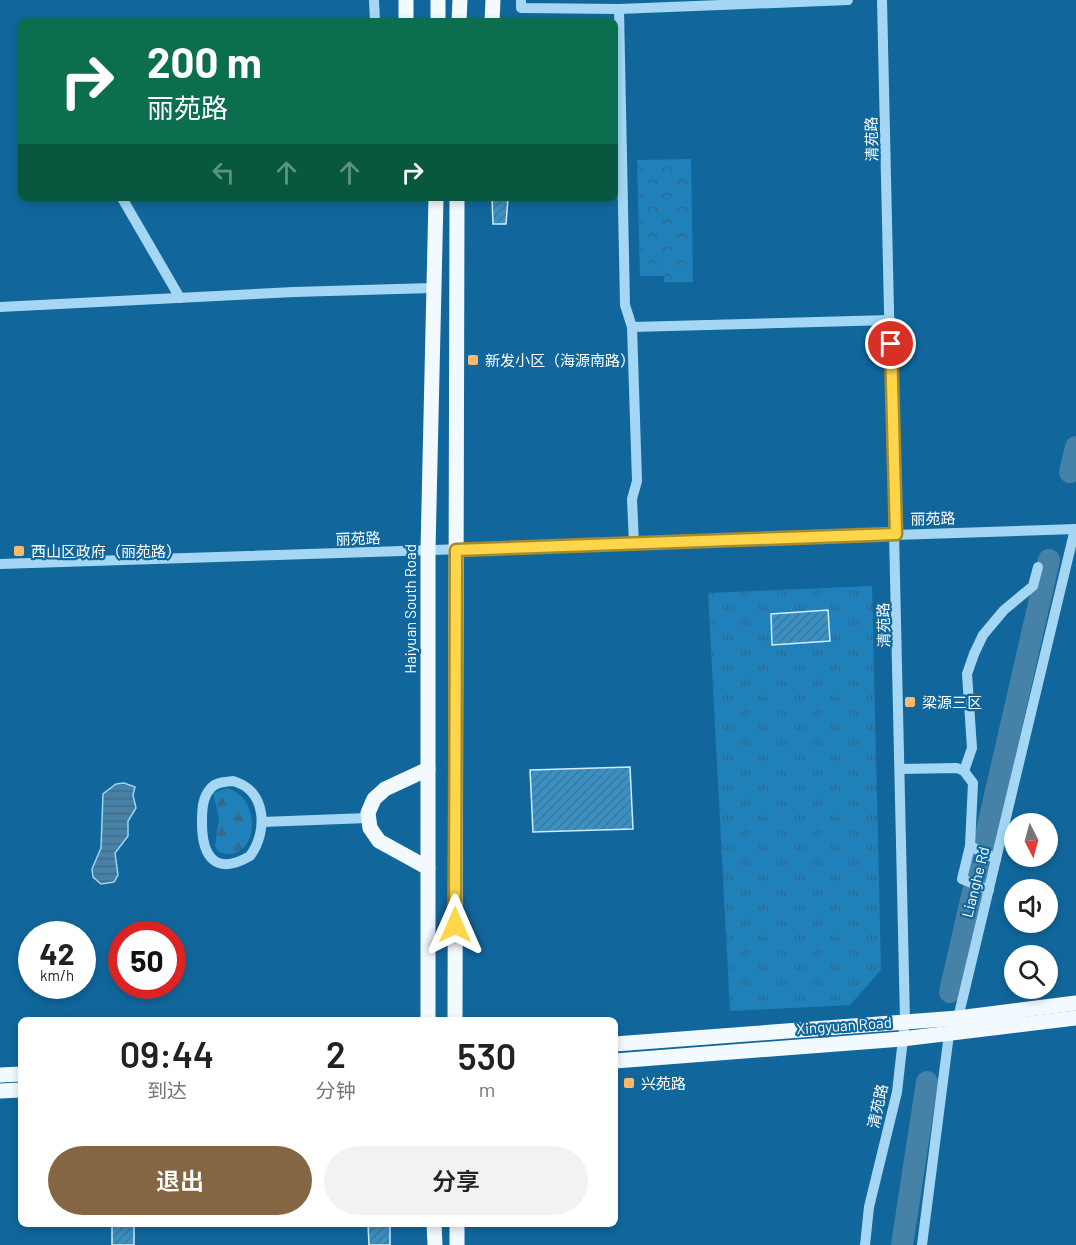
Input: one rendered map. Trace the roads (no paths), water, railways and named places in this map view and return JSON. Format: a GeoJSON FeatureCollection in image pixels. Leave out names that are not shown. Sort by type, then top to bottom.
{"type":"FeatureCollection","features":[{"type":"Feature","properties":{"kind":"main road"},"geometry":{"type":"LineString","coordinates":[[406,0],[406,18]]}},
{"type":"Feature","properties":{"kind":"main road"},"geometry":{"type":"LineString","coordinates":[[438,0],[438,18]]}},
{"type":"Feature","properties":{"kind":"main road"},"geometry":{"type":"LineString","coordinates":[[459,18],[460,0]]}},
{"type":"Feature","properties":{"kind":"main road"},"geometry":{"type":"LineString","coordinates":[[492,18],[493,0]]}},
{"type":"Feature","properties":{"kind":"main road","name":"Haiyuan South Road"},"geometry":{"type":"LineString","coordinates":[[428,1017],[428,550],[432,288],[436,201]]}},
{"type":"Feature","properties":{"kind":"main road"},"geometry":{"type":"LineString","coordinates":[[455,1017],[457,201]]}},
{"type":"Feature","properties":{"kind":"main road"},"geometry":{"type":"LineString","coordinates":[[428,770],[379,794],[370,806],[368,818],[369,828],[379,841],[428,868]]}},
{"type":"Feature","properties":{"kind":"main road","name":"Xingyuan Road"},"geometry":{"type":"LineString","coordinates":[[618,1044],[958,1018],[1076,1002]]}},
{"type":"Feature","properties":{"kind":"main road","name":"Xingyuan Road"},"geometry":{"type":"LineString","coordinates":[[618,1061],[902,1039],[1076,1018]]}},
{"type":"Feature","properties":{"kind":"main road"},"geometry":{"type":"LineString","coordinates":[[0,1075],[18,1074]]}},
{"type":"Feature","properties":{"kind":"main road"},"geometry":{"type":"LineString","coordinates":[[0,1090],[18,1090]]}},
{"type":"Feature","properties":{"kind":"main road"},"geometry":{"type":"LineString","coordinates":[[434,1227],[435,1245]]}},
{"type":"Feature","properties":{"kind":"main road"},"geometry":{"type":"LineString","coordinates":[[457,1227],[457,1245]]}},
{"type":"Feature","properties":{"kind":"street"},"geometry":{"type":"LineString","coordinates":[[374,0],[375,18]]}},
{"type":"Feature","properties":{"kind":"street"},"geometry":{"type":"LineString","coordinates":[[521,0],[521,9],[619,9],[848,0]]}},
{"type":"Feature","properties":{"kind":"street","name":"清苑路"},"geometry":{"type":"LineString","coordinates":[[864,1245],[869,1207],[897,1092],[905,1021],[896,534],[882,0]]}},
{"type":"Feature","properties":{"kind":"street"},"geometry":{"type":"LineString","coordinates":[[619,9],[625,305],[632,327],[637,481],[632,499],[634,544]]}},
{"type":"Feature","properties":{"kind":"street"},"geometry":{"type":"LineString","coordinates":[[124,201],[180,298]]}},
{"type":"Feature","properties":{"kind":"street"},"geometry":{"type":"LineString","coordinates":[[0,307],[432,288]]}},
{"type":"Feature","properties":{"kind":"street"},"geometry":{"type":"LineString","coordinates":[[632,327],[890,320]]}},
{"type":"Feature","properties":{"kind":"street","name":"丽苑路"},"geometry":{"type":"LineString","coordinates":[[0,564],[1076,529]]}},
{"type":"Feature","properties":{"kind":"street","name":"Lianghe Rd"},"geometry":{"type":"LineString","coordinates":[[922,1245],[949,1034],[958,1018],[1076,529]]}},
{"type":"Feature","properties":{"kind":"street"},"geometry":{"type":"LineString","coordinates":[[964,771],[972,748],[967,674],[974,654],[983,635],[1004,610],[1033,586],[1038,567]]}},
{"type":"Feature","properties":{"kind":"street"},"geometry":{"type":"LineString","coordinates":[[900,769],[957,768],[964,771],[973,783],[970,846],[962,879],[989,890]]}},
{"type":"Feature","properties":{"kind":"street"},"geometry":{"type":"LineString","coordinates":[[233,781],[247,786],[255,795],[262,822],[257,846],[250,856],[227,864],[213,860],[208,855],[202,841],[203,801],[217,783],[233,781]]}},
{"type":"Feature","properties":{"kind":"street"},"geometry":{"type":"LineString","coordinates":[[262,822],[368,818]]}},
{"type":"Feature","properties":{"kind":"street"},"geometry":{"type":"LineString","coordinates":[[970,846],[996,858]]}},
{"type":"Feature","properties":{"kind":"waterway"},"geometry":{"type":"LineString","coordinates":[[1070,472],[1076,447]]}},
{"type":"Feature","properties":{"kind":"waterway"},"geometry":{"type":"LineString","coordinates":[[950,992],[1049,560]]}},
{"type":"Feature","properties":{"kind":"waterway"},"geometry":{"type":"LineString","coordinates":[[902,1245],[927,1082]]}},
{"type":"Feature","properties":{"kind":"place","name":"新发小区（海源南路）"},"geometry":{"type":"Point","coordinates":[473,360]}},
{"type":"Feature","properties":{"kind":"place","name":"西山区政府（丽苑路）"},"geometry":{"type":"Point","coordinates":[19,551]}},
{"type":"Feature","properties":{"kind":"place","name":"梁源三区"},"geometry":{"type":"Point","coordinates":[910,702]}},
{"type":"Feature","properties":{"kind":"place","name":"兴苑路"},"geometry":{"type":"Point","coordinates":[629,1083]}}]}
